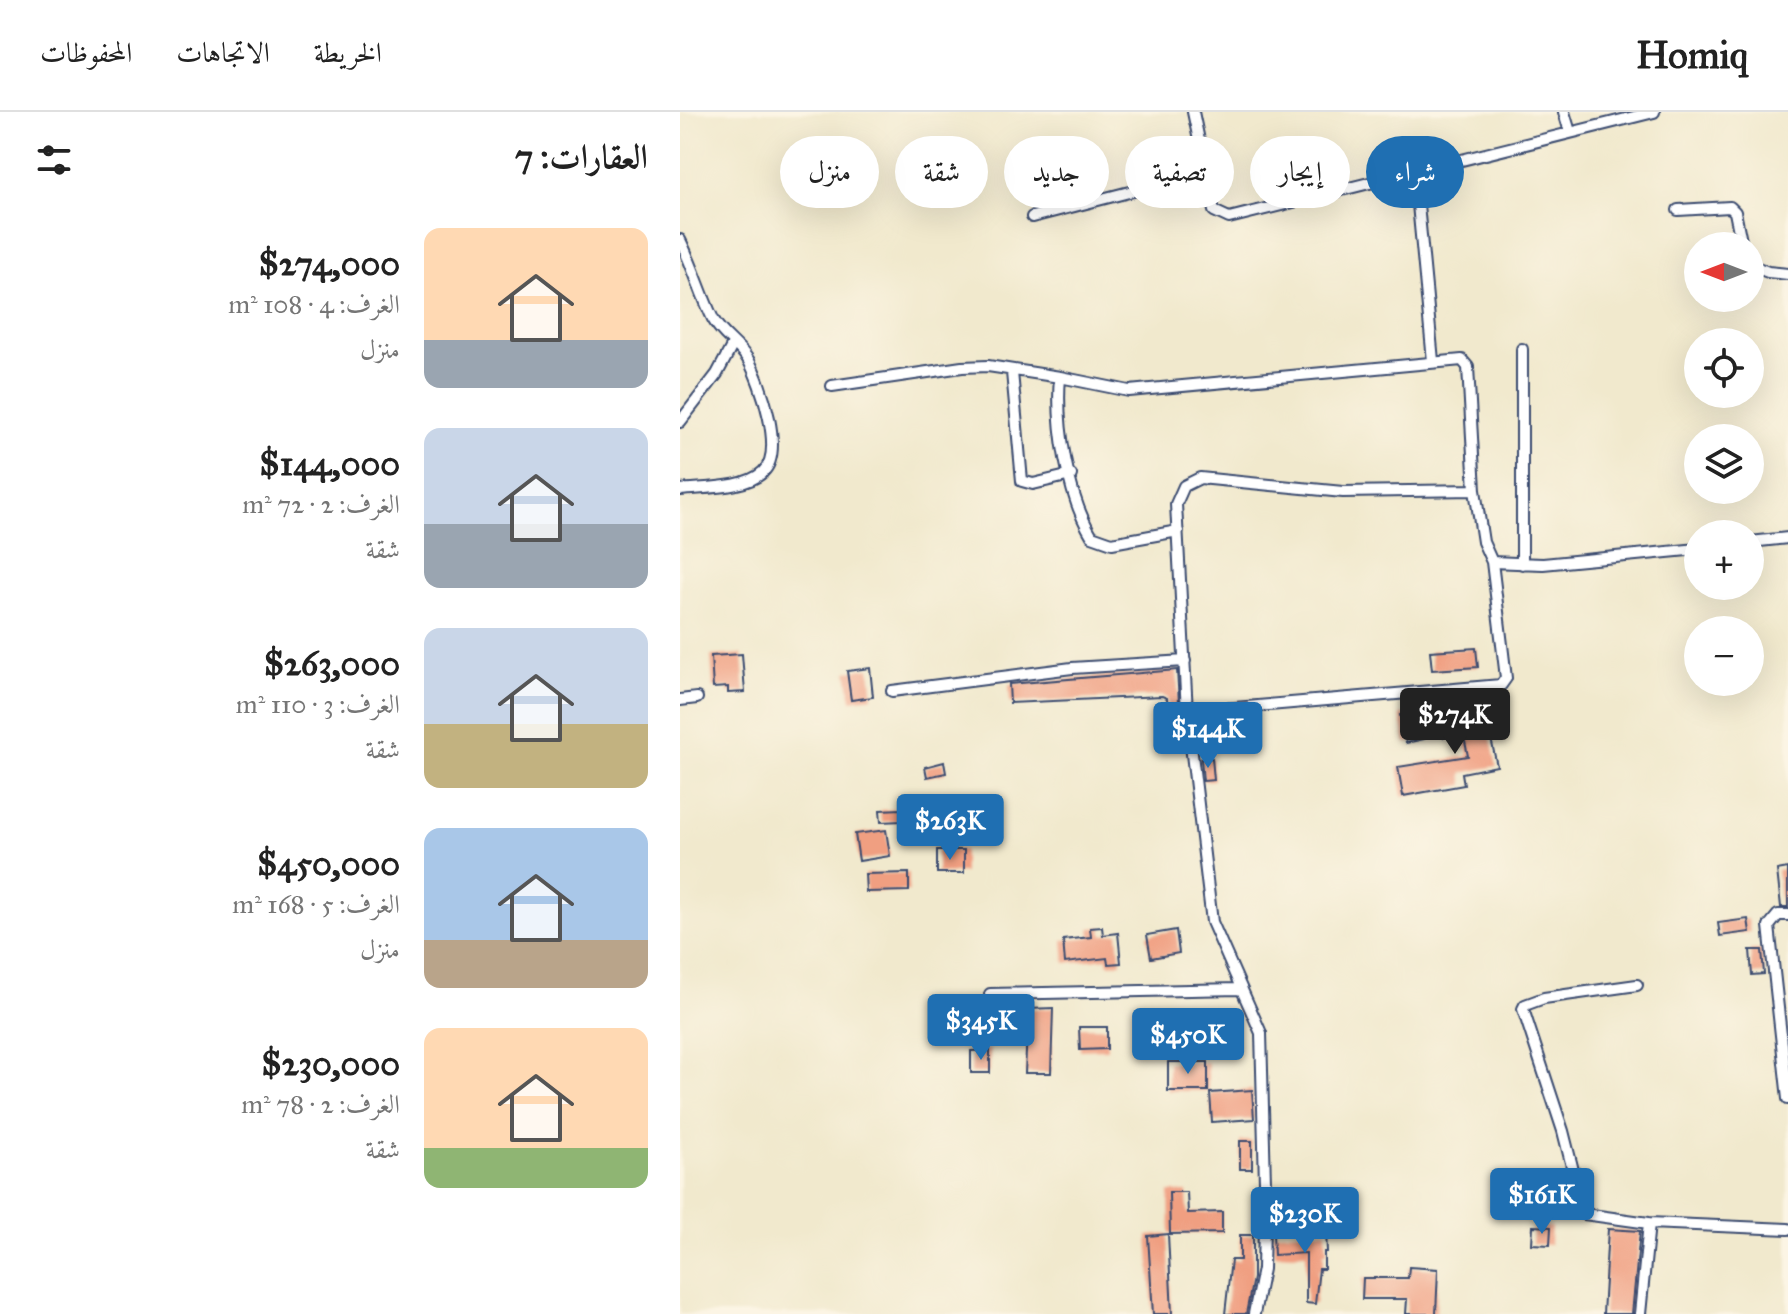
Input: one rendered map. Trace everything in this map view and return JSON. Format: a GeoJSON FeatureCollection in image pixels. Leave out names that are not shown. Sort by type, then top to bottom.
{"type":"FeatureCollection","features":[{"type":"Feature","properties":{"kind":"street"},"geometry":{"type":"LineString","coordinates":[[1193,112],[1197,136]]}},
{"type":"Feature","properties":{"kind":"street"},"geometry":{"type":"LineString","coordinates":[[1564,112],[1570,132]]}},
{"type":"Feature","properties":{"kind":"street"},"geometry":{"type":"LineString","coordinates":[[1464,160],[1654,112]]}},
{"type":"Feature","properties":{"kind":"street"},"geometry":{"type":"LineString","coordinates":[[1213,208],[1229,218],[1366,185]]}},
{"type":"Feature","properties":{"kind":"street"},"geometry":{"type":"LineString","coordinates":[[1032,217],[1125,193]]}},
{"type":"Feature","properties":{"kind":"street"},"geometry":{"type":"LineString","coordinates":[[1678,210],[1730,207],[1735,212],[1739,232]]}},
{"type":"Feature","properties":{"kind":"street"},"geometry":{"type":"LineString","coordinates":[[1418,208],[1433,361]]}},
{"type":"Feature","properties":{"kind":"street"},"geometry":{"type":"LineString","coordinates":[[680,240],[714,320],[747,358],[765,401],[771,435],[770,463],[755,477],[680,490]]}},
{"type":"Feature","properties":{"kind":"street"},"geometry":{"type":"LineString","coordinates":[[1764,270],[1788,274]]}},
{"type":"Feature","properties":{"kind":"street"},"geometry":{"type":"LineString","coordinates":[[680,422],[717,374],[733,344]]}},
{"type":"Feature","properties":{"kind":"street"},"geometry":{"type":"LineString","coordinates":[[1522,349],[1522,564]]}},
{"type":"Feature","properties":{"kind":"street"},"geometry":{"type":"LineString","coordinates":[[832,386],[988,366],[1129,391],[1433,361],[1467,363],[1475,490],[1483,542],[1492,562],[1506,678],[1501,685],[1187,712]]}},
{"type":"Feature","properties":{"kind":"street"},"geometry":{"type":"LineString","coordinates":[[1012,372],[1022,481],[1033,484],[1071,475]]}},
{"type":"Feature","properties":{"kind":"street"},"geometry":{"type":"LineString","coordinates":[[1060,377],[1059,420],[1071,475],[1092,536],[1112,543],[1178,531]]}},
{"type":"Feature","properties":{"kind":"street"},"geometry":{"type":"LineString","coordinates":[[1254,1314],[1263,1269],[1266,1119],[1261,1033],[1212,922],[1187,712],[1179,493],[1188,482],[1200,478],[1343,492],[1475,490]]}},
{"type":"Feature","properties":{"kind":"street"},"geometry":{"type":"LineString","coordinates":[[1764,541],[1788,538]]}},
{"type":"Feature","properties":{"kind":"street"},"geometry":{"type":"LineString","coordinates":[[1492,562],[1522,564],[1612,560],[1684,551]]}},
{"type":"Feature","properties":{"kind":"street"},"geometry":{"type":"LineString","coordinates":[[892,691],[1040,671],[1185,661]]}},
{"type":"Feature","properties":{"kind":"street"},"geometry":{"type":"LineString","coordinates":[[680,700],[697,698]]}},
{"type":"Feature","properties":{"kind":"street"},"geometry":{"type":"LineString","coordinates":[[1788,915],[1778,915],[1769,926],[1788,1099]]}},
{"type":"Feature","properties":{"kind":"street"},"geometry":{"type":"LineString","coordinates":[[1637,985],[1544,998],[1525,1005],[1523,1009],[1563,1131],[1584,1214],[1649,1223],[1788,1229]]}},
{"type":"Feature","properties":{"kind":"street"},"geometry":{"type":"LineString","coordinates":[[990,994],[1239,989]]}},
{"type":"Feature","properties":{"kind":"street"},"geometry":{"type":"LineString","coordinates":[[1640,1314],[1649,1223]]}},
{"type":"Feature","properties":{"kind":"building"},"geometry":{"type":"Polygon","coordinates":[[[1476,648],[1478,667],[1432,670],[1430,651],[1476,648]]]}},
{"type":"Feature","properties":{"kind":"building"},"geometry":{"type":"Polygon","coordinates":[[[742,654],[745,692],[728,693],[728,687],[713,688],[711,656],[742,654]]]}},
{"type":"Feature","properties":{"kind":"building"},"geometry":{"type":"Polygon","coordinates":[[[870,668],[873,697],[851,700],[847,671],[870,668]]]}},
{"type":"Feature","properties":{"kind":"building"},"geometry":{"type":"Polygon","coordinates":[[[1177,670],[1180,719],[1169,720],[1167,698],[1162,696],[1010,703],[1009,684],[1177,670]]]}},
{"type":"Feature","properties":{"kind":"building"},"geometry":{"type":"Polygon","coordinates":[[[1418,711],[1424,739],[1406,743],[1400,715],[1418,711]]]}},
{"type":"Feature","properties":{"kind":"building"},"geometry":{"type":"Polygon","coordinates":[[[1474,711],[1477,721],[1503,714],[1507,729],[1490,734],[1497,766],[1462,773],[1464,785],[1403,796],[1398,767],[1468,756],[1463,732],[1444,737],[1440,720],[1474,711]]]}},
{"type":"Feature","properties":{"kind":"building"},"geometry":{"type":"Polygon","coordinates":[[[1212,758],[1214,780],[1203,781],[1201,759],[1212,758]]]}},
{"type":"Feature","properties":{"kind":"building"},"geometry":{"type":"Polygon","coordinates":[[[944,762],[946,773],[927,777],[925,767],[944,762]]]}},
{"type":"Feature","properties":{"kind":"building"},"geometry":{"type":"Polygon","coordinates":[[[902,809],[902,821],[881,822],[880,810],[902,809]]]}},
{"type":"Feature","properties":{"kind":"building"},"geometry":{"type":"Polygon","coordinates":[[[886,830],[890,856],[859,861],[855,834],[886,830]]]}},
{"type":"Feature","properties":{"kind":"building"},"geometry":{"type":"Polygon","coordinates":[[[937,850],[964,850],[964,873],[937,873],[937,850]]]}},
{"type":"Feature","properties":{"kind":"building"},"geometry":{"type":"Polygon","coordinates":[[[1788,868],[1788,907],[1781,907],[1777,870],[1788,868]]]}},
{"type":"Feature","properties":{"kind":"building"},"geometry":{"type":"Polygon","coordinates":[[[909,873],[909,891],[866,892],[865,874],[909,873]]]}},
{"type":"Feature","properties":{"kind":"building"},"geometry":{"type":"Polygon","coordinates":[[[1748,919],[1750,932],[1720,936],[1718,923],[1748,919]]]}},
{"type":"Feature","properties":{"kind":"building"},"geometry":{"type":"Polygon","coordinates":[[[1102,927],[1103,935],[1118,933],[1121,963],[1108,964],[1107,958],[1065,963],[1063,940],[1091,937],[1090,928],[1102,927]]]}},
{"type":"Feature","properties":{"kind":"building"},"geometry":{"type":"Polygon","coordinates":[[[1176,930],[1179,953],[1151,958],[1147,935],[1176,930]]]}},
{"type":"Feature","properties":{"kind":"building"},"geometry":{"type":"Polygon","coordinates":[[[1750,950],[1762,950],[1764,974],[1752,975],[1750,950]]]}},
{"type":"Feature","properties":{"kind":"building"},"geometry":{"type":"Polygon","coordinates":[[[1053,1008],[1051,1073],[1025,1073],[1028,1009],[1053,1008]]]}},
{"type":"Feature","properties":{"kind":"building"},"geometry":{"type":"Polygon","coordinates":[[[993,1010],[1011,1010],[1011,1030],[972,1028],[973,1013],[993,1014],[993,1010]]]}},
{"type":"Feature","properties":{"kind":"building"},"geometry":{"type":"Polygon","coordinates":[[[1079,1027],[1107,1027],[1107,1049],[1080,1050],[1079,1027]]]}},
{"type":"Feature","properties":{"kind":"building"},"geometry":{"type":"Polygon","coordinates":[[[990,1050],[990,1073],[971,1073],[971,1051],[990,1050]]]}},
{"type":"Feature","properties":{"kind":"building"},"geometry":{"type":"Polygon","coordinates":[[[1168,1062],[1208,1062],[1208,1091],[1168,1091],[1168,1062]]]}},
{"type":"Feature","properties":{"kind":"building"},"geometry":{"type":"Polygon","coordinates":[[[1252,1090],[1254,1119],[1212,1122],[1210,1093],[1252,1090]]]}},
{"type":"Feature","properties":{"kind":"building"},"geometry":{"type":"Polygon","coordinates":[[[1240,1141],[1252,1141],[1252,1169],[1240,1169],[1240,1141]]]}},
{"type":"Feature","properties":{"kind":"building"},"geometry":{"type":"Polygon","coordinates":[[[1169,1192],[1187,1192],[1188,1213],[1222,1212],[1222,1233],[1170,1234],[1169,1192]]]}},
{"type":"Feature","properties":{"kind":"building"},"geometry":{"type":"Polygon","coordinates":[[[1533,1226],[1551,1227],[1550,1245],[1532,1244],[1533,1226]]]}},
{"type":"Feature","properties":{"kind":"building"},"geometry":{"type":"Polygon","coordinates":[[[1608,1229],[1640,1231],[1632,1314],[1603,1314],[1608,1229]]]}},
{"type":"Feature","properties":{"kind":"building"},"geometry":{"type":"Polygon","coordinates":[[[1326,1231],[1327,1252],[1324,1252],[1324,1269],[1319,1269],[1315,1304],[1306,1303],[1306,1253],[1274,1255],[1273,1233],[1326,1231]]]}},
{"type":"Feature","properties":{"kind":"building"},"geometry":{"type":"Polygon","coordinates":[[[1168,1234],[1172,1314],[1153,1314],[1148,1236],[1168,1234]]]}},
{"type":"Feature","properties":{"kind":"building"},"geometry":{"type":"Polygon","coordinates":[[[1240,1235],[1253,1235],[1253,1278],[1246,1314],[1225,1314],[1231,1260],[1240,1260],[1240,1235]]]}},
{"type":"Feature","properties":{"kind":"building"},"geometry":{"type":"Polygon","coordinates":[[[1409,1267],[1438,1269],[1436,1314],[1406,1314],[1407,1299],[1362,1299],[1363,1278],[1408,1278],[1409,1267]]]}}]}
